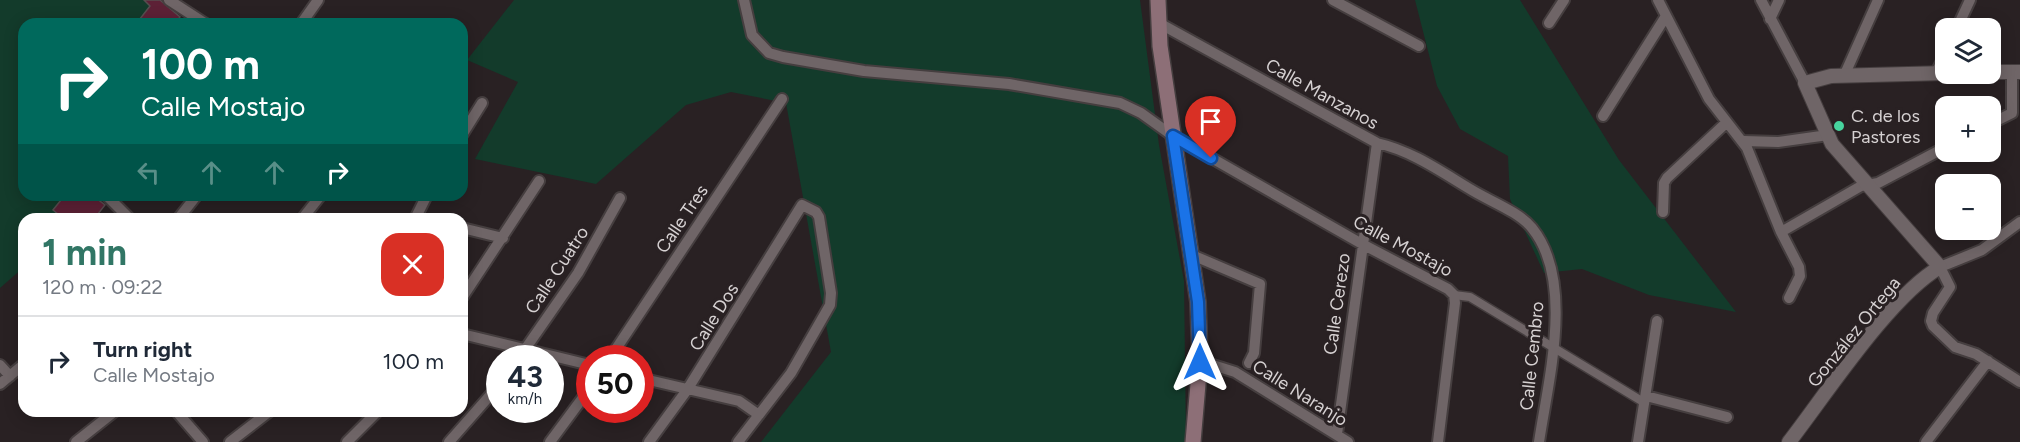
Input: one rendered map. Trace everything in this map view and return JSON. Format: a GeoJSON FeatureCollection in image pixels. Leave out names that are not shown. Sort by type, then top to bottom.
{"type":"FeatureCollection","features":[{"type":"Feature","properties":{"kind":"main road"},"geometry":{"type":"LineString","coordinates":[[1158,0],[1157,22],[1198,302],[1200,362],[1193,442]]}},
{"type":"Feature","properties":{"kind":"street"},"geometry":{"type":"LineString","coordinates":[[169,0],[197,18]]}},
{"type":"Feature","properties":{"kind":"street"},"geometry":{"type":"LineString","coordinates":[[306,18],[318,0]]}},
{"type":"Feature","properties":{"kind":"street","name":"Calle Mostajo"},"geometry":{"type":"LineString","coordinates":[[744,0],[752,35],[769,53],[783,57],[864,71],[981,81],[1102,98],[1142,113],[1173,136],[1362,244],[1454,295],[1470,297],[1645,400]]}},
{"type":"Feature","properties":{"kind":"street"},"geometry":{"type":"LineString","coordinates":[[1332,0],[1419,46]]}},
{"type":"Feature","properties":{"kind":"street"},"geometry":{"type":"LineString","coordinates":[[1548,23],[1564,0]]}},
{"type":"Feature","properties":{"kind":"street"},"geometry":{"type":"LineString","coordinates":[[1658,0],[1708,99],[1726,123],[1744,141],[1781,232],[1800,271],[1790,298]]}},
{"type":"Feature","properties":{"kind":"street"},"geometry":{"type":"LineString","coordinates":[[1761,0],[1828,135],[1867,184],[1940,267],[1950,287],[1933,313],[1933,326],[1955,347],[1988,361],[2020,382]]}},
{"type":"Feature","properties":{"kind":"street"},"geometry":{"type":"LineString","coordinates":[[1770,19],[1779,0]]}},
{"type":"Feature","properties":{"kind":"street"},"geometry":{"type":"LineString","coordinates":[[1844,76],[1878,0]]}},
{"type":"Feature","properties":{"kind":"street"},"geometry":{"type":"LineString","coordinates":[[1962,18],[1970,0]]}},
{"type":"Feature","properties":{"kind":"street"},"geometry":{"type":"LineString","coordinates":[[1603,116],[1666,16]]}},
{"type":"Feature","properties":{"kind":"street","name":"Calle Manzanos"},"geometry":{"type":"LineString","coordinates":[[1157,22],[1377,143],[1403,149],[1503,209],[1531,227],[1546,255],[1551,274]]}},
{"type":"Feature","properties":{"kind":"street"},"geometry":{"type":"LineString","coordinates":[[2001,118],[2012,113],[2016,72]]}},
{"type":"Feature","properties":{"kind":"street"},"geometry":{"type":"LineString","coordinates":[[1804,83],[1821,78],[1844,76],[1935,73]]}},
{"type":"Feature","properties":{"kind":"street","name":"Calle Tres"},"geometry":{"type":"LineString","coordinates":[[619,345],[782,99]]}},
{"type":"Feature","properties":{"kind":"street"},"geometry":{"type":"LineString","coordinates":[[468,125],[482,103]]}},
{"type":"Feature","properties":{"kind":"street"},"geometry":{"type":"LineString","coordinates":[[1663,212],[1664,183],[1667,178],[1726,123]]}},
{"type":"Feature","properties":{"kind":"street"},"geometry":{"type":"LineString","coordinates":[[1744,141],[1778,142],[1828,135]]}},
{"type":"Feature","properties":{"kind":"street","name":"Calle Cerezo"},"geometry":{"type":"LineString","coordinates":[[1336,434],[1377,143]]}},
{"type":"Feature","properties":{"kind":"street"},"geometry":{"type":"LineString","coordinates":[[1781,232],[1867,184],[1878,183],[1935,153]]}},
{"type":"Feature","properties":{"kind":"street"},"geometry":{"type":"LineString","coordinates":[[468,289],[539,182]]}},
{"type":"Feature","properties":{"kind":"street","name":"Calle Cuatro"},"geometry":{"type":"LineString","coordinates":[[528,345],[578,273],[620,198]]}},
{"type":"Feature","properties":{"kind":"street"},"geometry":{"type":"LineString","coordinates":[[112,201],[124,213]]}},
{"type":"Feature","properties":{"kind":"street"},"geometry":{"type":"LineString","coordinates":[[183,213],[192,201]]}},
{"type":"Feature","properties":{"kind":"street"},"geometry":{"type":"LineString","coordinates":[[307,213],[316,201]]}},
{"type":"Feature","properties":{"kind":"street","name":"Calle Dos"},"geometry":{"type":"LineString","coordinates":[[649,442],[687,390],[802,206],[816,212],[819,217],[831,301],[822,322],[791,373],[759,415]]}},
{"type":"Feature","properties":{"kind":"street","name":"González Ortega"},"geometry":{"type":"LineString","coordinates":[[1789,442],[1889,314],[1926,275],[1982,250],[2020,222]]}},
{"type":"Feature","properties":{"kind":"street"},"geometry":{"type":"LineString","coordinates":[[468,229],[503,238]]}},
{"type":"Feature","properties":{"kind":"street"},"geometry":{"type":"LineString","coordinates":[[1192,255],[1260,284],[1254,352],[1249,363]]}},
{"type":"Feature","properties":{"kind":"street","name":"Calle Cembro"},"geometry":{"type":"LineString","coordinates":[[1539,442],[1556,311],[1551,274]]}},
{"type":"Feature","properties":{"kind":"street"},"geometry":{"type":"LineString","coordinates":[[1438,442],[1454,295]]}},
{"type":"Feature","properties":{"kind":"street"},"geometry":{"type":"LineString","coordinates":[[1638,442],[1657,321]]}},
{"type":"Feature","properties":{"kind":"street"},"geometry":{"type":"LineString","coordinates":[[468,336],[493,345]]}},
{"type":"Feature","properties":{"kind":"street"},"geometry":{"type":"LineString","coordinates":[[1926,442],[1988,361]]}},
{"type":"Feature","properties":{"kind":"street","name":"Calle Naranjo"},"geometry":{"type":"LineString","coordinates":[[1200,362],[1235,372],[1348,442]]}},
{"type":"Feature","properties":{"kind":"street"},"geometry":{"type":"LineString","coordinates":[[0,365],[10,376]]}},
{"type":"Feature","properties":{"kind":"street"},"geometry":{"type":"LineString","coordinates":[[0,384],[18,369]]}},
{"type":"Feature","properties":{"kind":"street"},"geometry":{"type":"LineString","coordinates":[[654,382],[739,401],[759,415],[738,442]]}},
{"type":"Feature","properties":{"kind":"street"},"geometry":{"type":"LineString","coordinates":[[449,442],[486,400]]}},
{"type":"Feature","properties":{"kind":"street"},"geometry":{"type":"LineString","coordinates":[[1645,400],[1727,417]]}},
{"type":"Feature","properties":{"kind":"street"},"geometry":{"type":"LineString","coordinates":[[550,442],[576,407]]}},
{"type":"Feature","properties":{"kind":"street"},"geometry":{"type":"LineString","coordinates":[[76,442],[107,417]]}},
{"type":"Feature","properties":{"kind":"street"},"geometry":{"type":"LineString","coordinates":[[181,417],[203,442]]}},
{"type":"Feature","properties":{"kind":"street"},"geometry":{"type":"LineString","coordinates":[[230,442],[262,417]]}},
{"type":"Feature","properties":{"kind":"street"},"geometry":{"type":"LineString","coordinates":[[347,442],[372,417]]}},
{"type":"Feature","properties":{"kind":"green space"},"geometry":{"type":"Polygon","coordinates":[[[0,0],[156,0],[178,18],[18,18],[18,201],[83,201],[73,213],[18,213],[18,272],[0,288],[0,0]]]}},
{"type":"Feature","properties":{"kind":"green space"},"geometry":{"type":"Polygon","coordinates":[[[514,0],[1140,0],[1159,145],[1184,281],[1186,442],[761,442],[831,352],[786,103],[731,92],[686,105],[596,184],[475,159],[518,82],[468,59],[514,0]]]}},
{"type":"Feature","properties":{"kind":"green space"},"geometry":{"type":"Polygon","coordinates":[[[1415,0],[1520,0],[1619,160],[1736,312],[1649,295],[1582,269],[1544,273],[1510,199],[1508,156],[1460,129],[1437,86],[1415,0]]]}},
{"type":"Feature","properties":{"kind":"building"},"geometry":{"type":"Polygon","coordinates":[[[144,0],[160,0],[180,17],[141,18],[150,6],[144,0]]]}},
{"type":"Feature","properties":{"kind":"building"},"geometry":{"type":"Polygon","coordinates":[[[60,201],[100,201],[105,205],[99,213],[57,213],[53,210],[60,201]]]}},
{"type":"Feature","properties":{"kind":"place","name":"C. de los Pastores"},"geometry":{"type":"Point","coordinates":[1839,126]}},
{"type":"Feature","properties":{"kind":"route"},"geometry":{"type":"LineString","coordinates":[[1200,362],[1198,302],[1173,136],[1211,158]]}}]}
